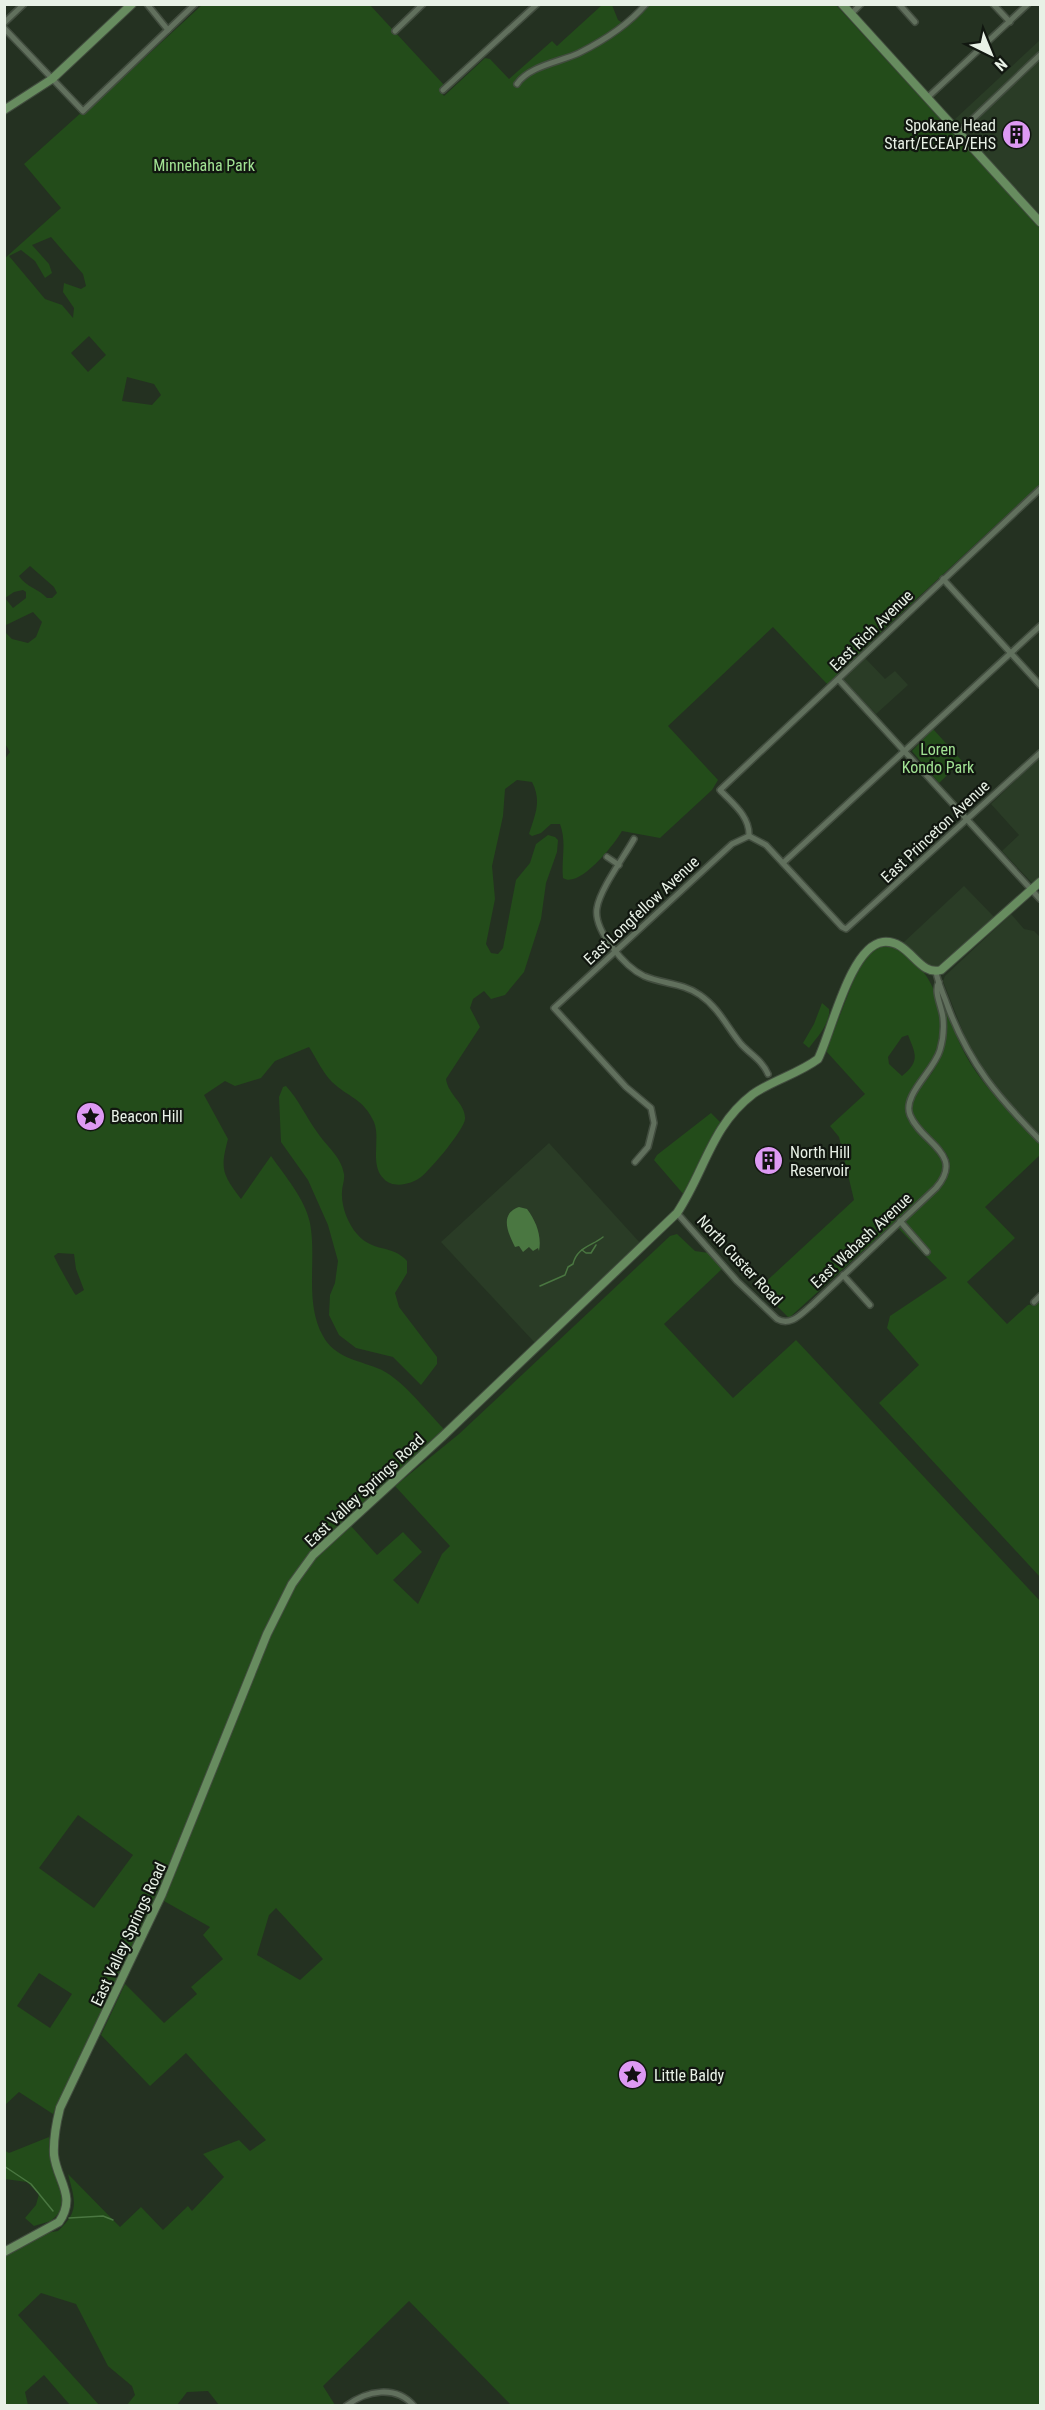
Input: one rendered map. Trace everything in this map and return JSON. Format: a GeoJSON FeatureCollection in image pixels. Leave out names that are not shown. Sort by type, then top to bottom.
{"type":"FeatureCollection","features":[{"type":"Feature","properties":{"kind":"street"},"geometry":{"type":"LineString","coordinates":[[24,4],[4,26],[83,111],[195,4]]}},
{"type":"Feature","properties":{"kind":"street"},"geometry":{"type":"LineString","coordinates":[[4,110],[52,79],[132,4]]}},
{"type":"Feature","properties":{"kind":"street"},"geometry":{"type":"LineString","coordinates":[[147,4],[168,30]]}},
{"type":"Feature","properties":{"kind":"street"},"geometry":{"type":"LineString","coordinates":[[395,31],[423,4]]}},
{"type":"Feature","properties":{"kind":"street"},"geometry":{"type":"LineString","coordinates":[[443,90],[537,4]]}},
{"type":"Feature","properties":{"kind":"street"},"geometry":{"type":"LineString","coordinates":[[517,84],[526,76],[579,53],[615,32],[646,4]]}},
{"type":"Feature","properties":{"kind":"street"},"geometry":{"type":"LineString","coordinates":[[842,4],[1041,222]]}},
{"type":"Feature","properties":{"kind":"street"},"geometry":{"type":"LineString","coordinates":[[851,14],[861,4]]}},
{"type":"Feature","properties":{"kind":"street"},"geometry":{"type":"LineString","coordinates":[[899,4],[915,22]]}},
{"type":"Feature","properties":{"kind":"street"},"geometry":{"type":"LineString","coordinates":[[993,4],[1010,22]]}},
{"type":"Feature","properties":{"kind":"street"},"geometry":{"type":"LineString","coordinates":[[927,98],[1028,4]]}},
{"type":"Feature","properties":{"kind":"street"},"geometry":{"type":"LineString","coordinates":[[959,132],[1041,55]]}},
{"type":"Feature","properties":{"kind":"street","name":"East Rich Avenue"},"geometry":{"type":"LineString","coordinates":[[749,836],[750,827],[747,820],[720,790],[839,680],[872,645],[1041,489]]}},
{"type":"Feature","properties":{"kind":"street"},"geometry":{"type":"LineString","coordinates":[[943,579],[1041,685]]}},
{"type":"Feature","properties":{"kind":"street"},"geometry":{"type":"LineString","coordinates":[[749,836],[766,845],[783,863],[1041,626]]}},
{"type":"Feature","properties":{"kind":"street"},"geometry":{"type":"LineString","coordinates":[[839,680],[1041,899]]}},
{"type":"Feature","properties":{"kind":"street","name":"East Princeton Avenue"},"geometry":{"type":"LineString","coordinates":[[783,863],[846,929],[1041,753]]}},
{"type":"Feature","properties":{"kind":"street","name":"East Longfellow Avenue"},"geometry":{"type":"LineString","coordinates":[[635,1162],[648,1147],[654,1123],[651,1107],[626,1087],[554,1008],[732,844],[749,836]]}},
{"type":"Feature","properties":{"kind":"street"},"geometry":{"type":"LineString","coordinates":[[634,839],[599,899],[596,910],[600,928],[617,952],[637,972],[647,977],[678,983],[702,996],[721,1014],[736,1037],[761,1061],[768,1074]]}},
{"type":"Feature","properties":{"kind":"street"},"geometry":{"type":"LineString","coordinates":[[607,857],[619,865]]}},
{"type":"Feature","properties":{"kind":"street"},"geometry":{"type":"LineString","coordinates":[[1041,882],[952,963],[936,972],[960,1036],[979,1071],[999,1096],[1041,1140]]}},
{"type":"Feature","properties":{"kind":"street","name":"East Valley Springs Road"},"geometry":{"type":"LineString","coordinates":[[4,2252],[59,2222],[64,2215],[67,2205],[66,2193],[54,2157],[54,2129],[60,2108],[162,1894],[267,1634],[292,1584],[313,1555],[443,1436],[677,1213],[691,1192],[712,1141],[732,1115],[753,1095],[818,1059],[834,1016],[867,950],[879,943],[894,943],[910,952],[925,968],[936,972]]}},
{"type":"Feature","properties":{"kind":"street","name":"East Wabash Avenue"},"geometry":{"type":"LineString","coordinates":[[786,1323],[806,1310],[939,1185],[947,1168],[942,1153],[916,1124],[909,1107],[910,1098],[932,1069],[940,1051],[943,1030],[936,987],[939,982]]}},
{"type":"Feature","properties":{"kind":"street","name":"North Custer Road"},"geometry":{"type":"LineString","coordinates":[[677,1213],[737,1281],[772,1314],[786,1323]]}},
{"type":"Feature","properties":{"kind":"street"},"geometry":{"type":"LineString","coordinates":[[900,1221],[927,1252]]}},
{"type":"Feature","properties":{"kind":"street"},"geometry":{"type":"LineString","coordinates":[[843,1275],[870,1305]]}},
{"type":"Feature","properties":{"kind":"street"},"geometry":{"type":"LineString","coordinates":[[1034,1302],[1041,1296]]}},
{"type":"Feature","properties":{"kind":"street"},"geometry":{"type":"LineString","coordinates":[[346,2406],[384,2391],[402,2395],[414,2406]]}},
{"type":"Feature","properties":{"kind":"shaded area"},"geometry":{"type":"Polygon","coordinates":[[[1040,40],[1040,216],[954,120],[1040,40]]]}},
{"type":"Feature","properties":{"kind":"shaded area"},"geometry":{"type":"Polygon","coordinates":[[[865,658],[885,679],[895,671],[908,685],[876,714],[843,679],[865,658]]]}},
{"type":"Feature","properties":{"kind":"shaded area"},"geometry":{"type":"Polygon","coordinates":[[[1040,757],[1040,877],[1033,884],[1002,851],[1019,835],[991,804],[1040,757]]]}},
{"type":"Feature","properties":{"kind":"shaded area"},"geometry":{"type":"Polygon","coordinates":[[[964,886],[996,919],[947,965],[934,968],[924,963],[903,943],[964,886]]]}},
{"type":"Feature","properties":{"kind":"shaded area"},"geometry":{"type":"Polygon","coordinates":[[[1011,914],[1024,929],[1040,935],[1040,1135],[989,1081],[972,1055],[943,981],[945,976],[1011,914]]]}},
{"type":"Feature","properties":{"kind":"shaded area"},"geometry":{"type":"Polygon","coordinates":[[[549,1143],[642,1245],[536,1344],[441,1242],[549,1143]]]}},
{"type":"Feature","properties":{"kind":"shaded area"},"geometry":{"type":"Polygon","coordinates":[[[519,1207],[527,1209],[536,1224],[540,1240],[539,1251],[538,1248],[533,1251],[529,1247],[523,1252],[512,1242],[507,1219],[513,1210],[519,1207]]]}},
{"type":"Feature","properties":{"kind":"green space","name":"Minnehaha Park"},"geometry":{"type":"Polygon","coordinates":[[[203,4],[370,5],[444,85],[439,90],[444,96],[485,58],[490,59],[509,79],[552,41],[557,46],[602,5],[612,5],[618,20],[623,23],[643,5],[836,5],[1040,228],[1040,484],[880,633],[828,685],[773,627],[668,726],[718,780],[712,790],[660,838],[622,831],[612,846],[587,872],[570,880],[563,878],[563,838],[560,824],[551,824],[541,833],[532,836],[529,834],[535,814],[537,795],[532,782],[517,780],[505,789],[503,816],[492,866],[495,899],[486,944],[491,953],[498,954],[503,948],[516,880],[530,863],[536,844],[548,835],[555,837],[558,840],[557,852],[546,883],[541,919],[524,972],[505,995],[491,999],[484,991],[473,999],[470,1008],[480,1027],[446,1079],[447,1085],[463,1109],[465,1119],[453,1140],[421,1177],[413,1182],[397,1185],[384,1179],[377,1167],[376,1129],[370,1114],[360,1103],[332,1082],[309,1047],[275,1061],[261,1078],[235,1086],[225,1081],[204,1095],[228,1139],[224,1171],[241,1199],[271,1156],[304,1205],[312,1237],[314,1309],[317,1323],[328,1343],[340,1353],[395,1378],[444,1429],[312,1550],[274,1610],[177,1850],[120,1977],[53,2114],[19,2092],[4,2106],[4,760],[10,752],[4,742],[4,259],[61,208],[24,164],[83,111],[88,110],[203,4]],[[51,237],[32,245],[49,264],[52,273],[45,278],[35,261],[21,250],[9,256],[45,299],[62,305],[73,318],[74,308],[63,292],[64,283],[81,289],[86,286],[83,274],[51,237]],[[89,336],[71,353],[88,372],[106,355],[89,336]],[[127,377],[122,401],[152,405],[161,395],[154,384],[127,377]],[[30,566],[19,576],[47,598],[52,598],[57,593],[54,587],[30,566]],[[23,590],[14,592],[5,598],[13,608],[26,598],[26,592],[23,590]],[[33,612],[6,625],[6,633],[12,639],[28,643],[36,637],[42,622],[33,612]],[[58,1253],[54,1256],[76,1295],[84,1290],[76,1269],[74,1254],[58,1253]],[[78,1815],[39,1868],[94,1908],[133,1855],[78,1815]],[[39,1973],[17,2006],[50,2028],[72,1994],[39,1973]]]}},
{"type":"Feature","properties":{"kind":"green space","name":"Loren Kondo Park"},"geometry":{"type":"Polygon","coordinates":[[[933,729],[962,761],[939,783],[912,751],[933,729]]]}},
{"type":"Feature","properties":{"kind":"green space"},"geometry":{"type":"Polygon","coordinates":[[[886,944],[902,952],[926,976],[935,992],[942,1027],[940,1044],[931,1067],[909,1095],[907,1107],[910,1115],[937,1150],[942,1173],[940,1181],[789,1318],[759,1288],[854,1200],[839,1137],[830,1126],[865,1094],[826,1051],[861,961],[869,950],[886,944]],[[908,1035],[902,1037],[888,1057],[889,1064],[902,1076],[912,1066],[915,1057],[908,1035]]]}},
{"type":"Feature","properties":{"kind":"green space"},"geometry":{"type":"Polygon","coordinates":[[[940,989],[957,1038],[972,1066],[990,1090],[1040,1144],[1040,1155],[985,1207],[1015,1238],[967,1282],[1007,1324],[1028,1305],[1035,1304],[1040,1299],[1040,1577],[879,1403],[919,1365],[887,1328],[890,1316],[947,1278],[896,1226],[934,1194],[950,1170],[949,1160],[944,1150],[919,1125],[913,1116],[911,1105],[915,1094],[935,1068],[943,1047],[945,1024],[938,991],[940,989]]]}},
{"type":"Feature","properties":{"kind":"green space"},"geometry":{"type":"Polygon","coordinates":[[[822,1003],[829,1009],[828,1019],[823,1030],[809,1048],[803,1043],[822,1003]]]}},
{"type":"Feature","properties":{"kind":"green space"},"geometry":{"type":"Polygon","coordinates":[[[286,1086],[340,1162],[344,1176],[343,1203],[354,1230],[369,1244],[395,1252],[407,1261],[407,1273],[395,1293],[399,1307],[437,1357],[437,1364],[421,1385],[393,1357],[356,1348],[339,1335],[329,1315],[330,1295],[335,1283],[338,1261],[328,1225],[308,1180],[281,1142],[279,1097],[283,1087],[286,1086]]]}},
{"type":"Feature","properties":{"kind":"green space"},"geometry":{"type":"Polygon","coordinates":[[[711,1113],[721,1123],[705,1149],[685,1196],[654,1160],[657,1155],[711,1113]]]}},
{"type":"Feature","properties":{"kind":"green space"},"geometry":{"type":"Polygon","coordinates":[[[677,1234],[695,1251],[709,1253],[723,1268],[664,1324],[733,1398],[796,1340],[1040,1601],[1040,2405],[511,2405],[409,2301],[323,2386],[335,2405],[219,2405],[208,2391],[187,2392],[177,2405],[127,2405],[135,2395],[132,2386],[108,2366],[76,2304],[41,2293],[18,2315],[99,2405],[70,2405],[44,2375],[25,2392],[28,2405],[5,2405],[4,2257],[36,2237],[58,2231],[65,2224],[74,2205],[68,2174],[120,2227],[141,2207],[163,2230],[188,2206],[192,2211],[224,2177],[203,2154],[239,2140],[250,2151],[266,2140],[186,2053],[150,2086],[101,2035],[125,1984],[164,2023],[197,1994],[191,1987],[223,1959],[203,1935],[210,1927],[164,1901],[267,1644],[295,1586],[315,1558],[351,1526],[377,1555],[403,1532],[422,1552],[393,1580],[418,1604],[442,1554],[450,1546],[395,1486],[459,1434],[670,1236],[677,1234]],[[276,1908],[269,1915],[257,1955],[300,1980],[323,1959],[276,1908]]]}},
{"type":"Feature","properties":{"kind":"green space"},"geometry":{"type":"Polygon","coordinates":[[[49,2137],[53,2165],[62,2190],[64,2208],[51,2221],[34,2226],[25,2218],[36,2205],[39,2194],[27,2182],[5,2179],[4,2150],[9,2153],[49,2137]]]}},
{"type":"Feature","properties":{"kind":"waterway"},"geometry":{"type":"LineString","coordinates":[[540,1286],[565,1275],[578,1254],[603,1237]]}},
{"type":"Feature","properties":{"kind":"waterway"},"geometry":{"type":"LineString","coordinates":[[582,1250],[591,1253],[596,1245]]}},
{"type":"Feature","properties":{"kind":"waterway"},"geometry":{"type":"LineString","coordinates":[[4,2166],[31,2184],[53,2211]]}},
{"type":"Feature","properties":{"kind":"waterway"},"geometry":{"type":"LineString","coordinates":[[69,2218],[103,2216],[113,2220]]}},
{"type":"Feature","properties":{"kind":"place","name":"Spokane Head Start/ECEAP/EHS"},"geometry":{"type":"Point","coordinates":[1017,134]}},
{"type":"Feature","properties":{"kind":"place","name":"Beacon Hill"},"geometry":{"type":"Point","coordinates":[90,1116]}},
{"type":"Feature","properties":{"kind":"place","name":"North Hill Reservoir"},"geometry":{"type":"Point","coordinates":[769,1161]}},
{"type":"Feature","properties":{"kind":"place","name":"Little Baldy"},"geometry":{"type":"Point","coordinates":[633,2075]}}]}
